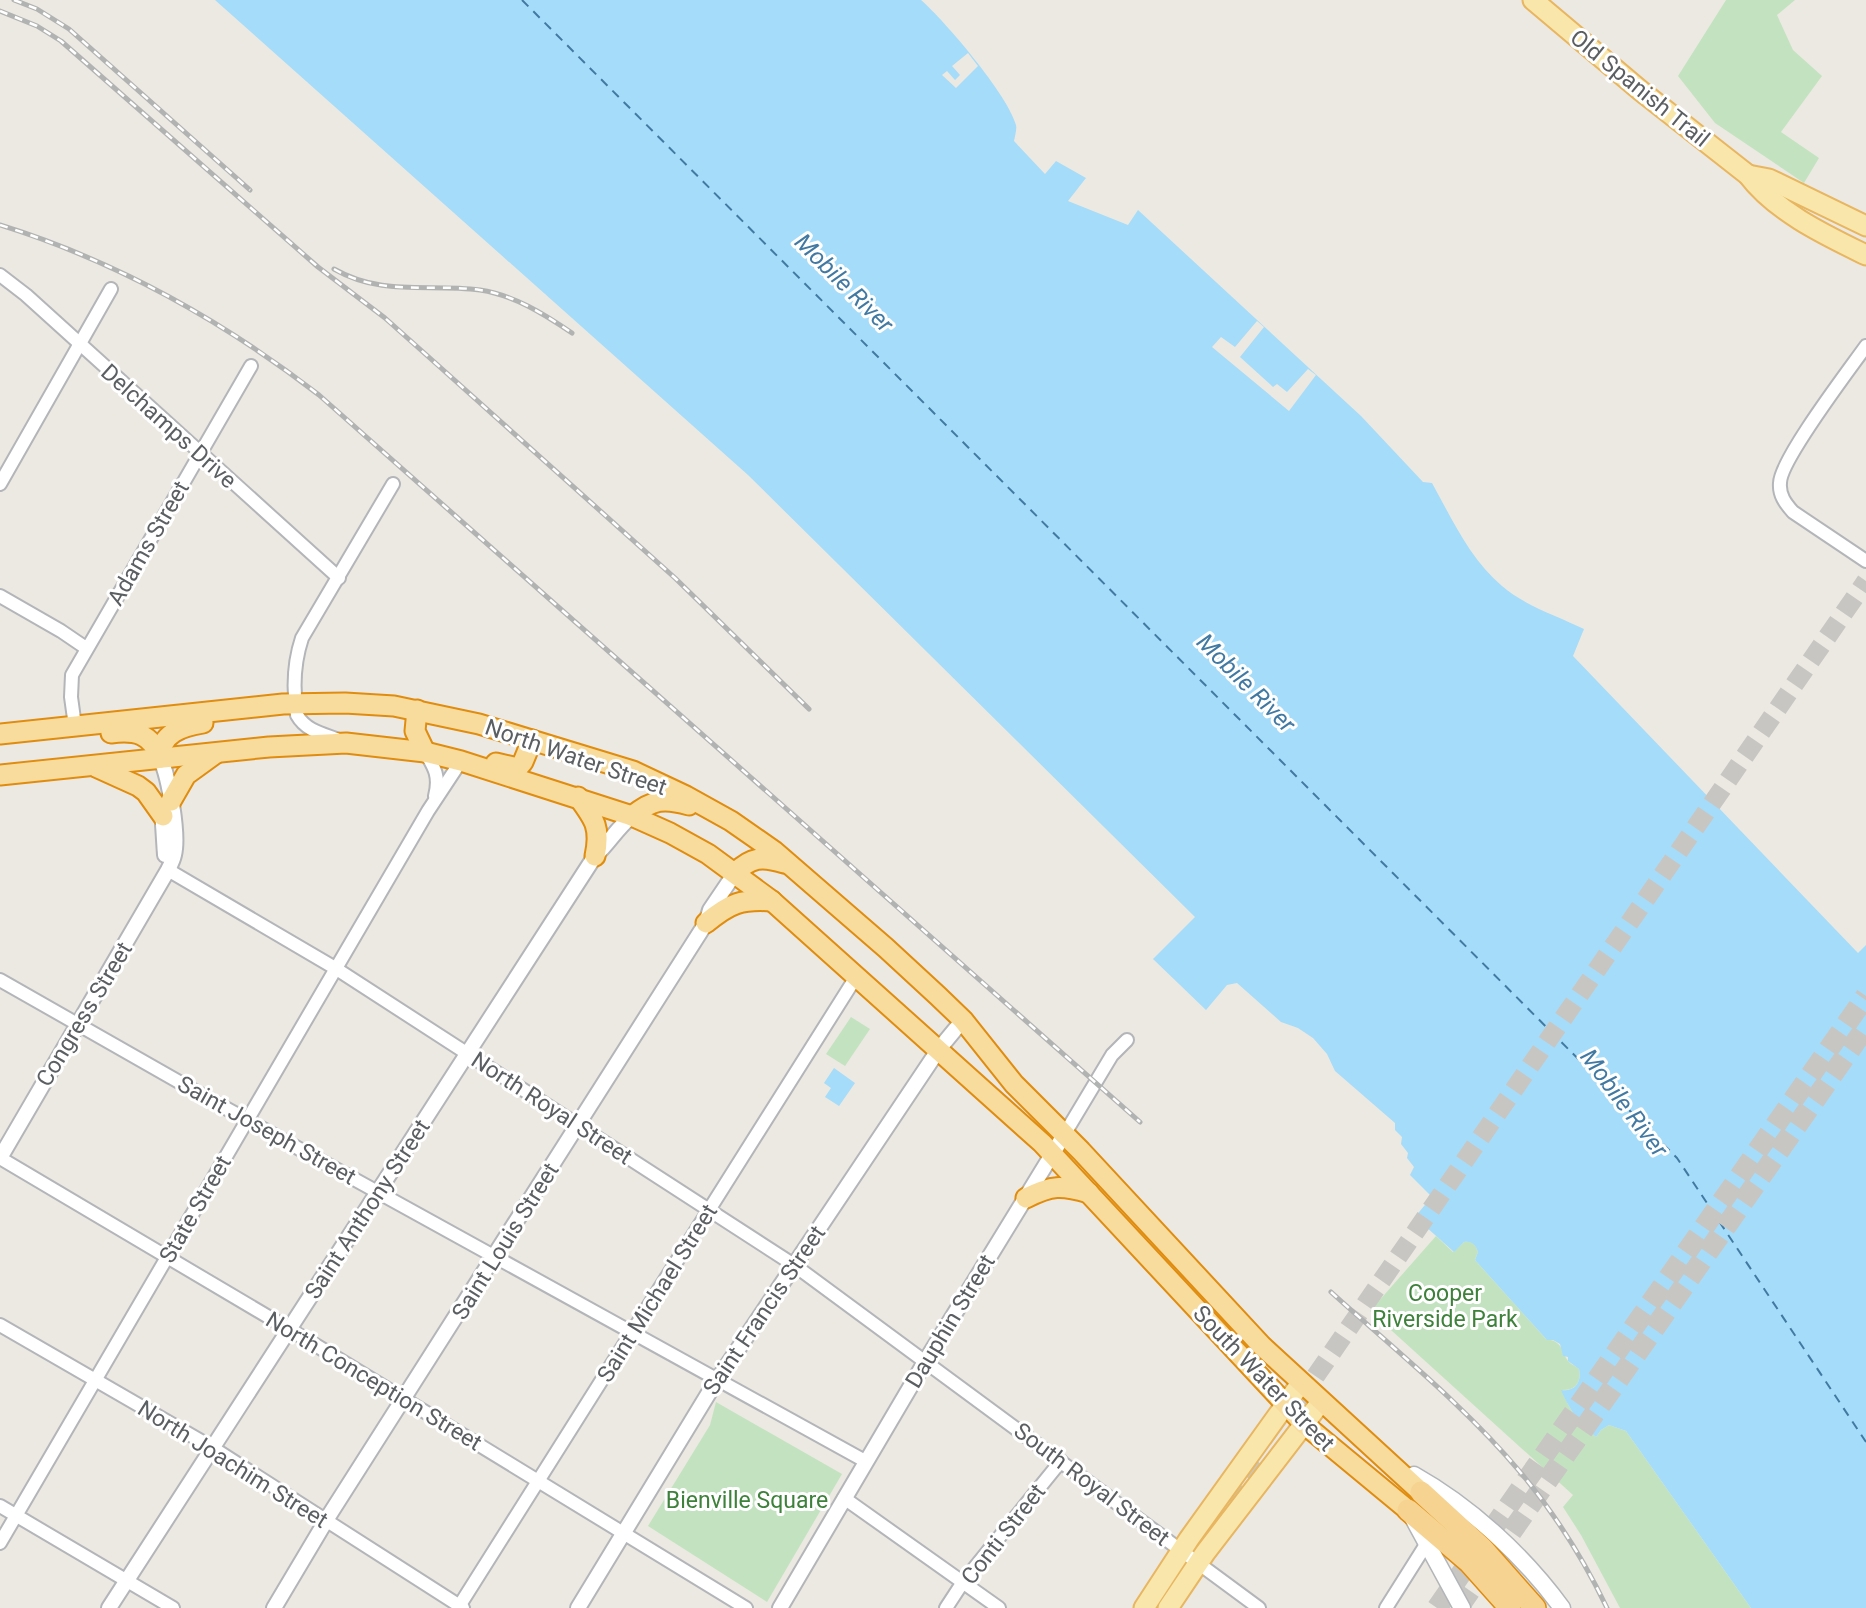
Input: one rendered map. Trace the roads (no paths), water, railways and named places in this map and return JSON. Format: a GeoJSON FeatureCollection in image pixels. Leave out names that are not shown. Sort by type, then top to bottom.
{"type":"FeatureCollection","features":[{"type":"Feature","properties":{"kind":"highway","name":"North Water Street"},"geometry":{"type":"LineString","coordinates":[[0,735],[276,704],[345,702],[417,710],[479,724],[633,771],[722,816],[794,867],[887,948],[963,1020],[1014,1084],[1064,1135]]}},
{"type":"Feature","properties":{"kind":"highway"},"geometry":{"type":"LineString","coordinates":[[160,758],[163,743],[181,727],[239,719],[276,704]]}},
{"type":"Feature","properties":{"kind":"highway"},"geometry":{"type":"LineString","coordinates":[[417,710],[415,731],[425,752]]}},
{"type":"Feature","properties":{"kind":"highway"},"geometry":{"type":"LineString","coordinates":[[0,735],[30,741],[129,732],[152,741],[160,758]]}},
{"type":"Feature","properties":{"kind":"highway"},"geometry":{"type":"LineString","coordinates":[[461,761],[481,759],[516,768],[523,762],[532,740]]}},
{"type":"Feature","properties":{"kind":"highway","name":"North Water Street"},"geometry":{"type":"LineString","coordinates":[[0,775],[314,743],[373,744],[461,761],[632,816],[708,854],[772,901],[939,1049],[1052,1154]]}},
{"type":"Feature","properties":{"kind":"highway"},"geometry":{"type":"LineString","coordinates":[[92,765],[138,786],[167,809],[186,775],[198,764],[219,752]]}},
{"type":"Feature","properties":{"kind":"highway"},"geometry":{"type":"LineString","coordinates":[[578,797],[598,830],[595,856]]}},
{"type":"Feature","properties":{"kind":"highway"},"geometry":{"type":"LineString","coordinates":[[632,816],[648,804],[665,801],[722,816],[744,845],[744,854],[735,873]]}},
{"type":"Feature","properties":{"kind":"highway"},"geometry":{"type":"LineString","coordinates":[[735,873],[745,863],[763,857],[794,867]]}},
{"type":"Feature","properties":{"kind":"highway"},"geometry":{"type":"LineString","coordinates":[[706,923],[734,903],[749,900],[772,901]]}},
{"type":"Feature","properties":{"kind":"highway","name":"South Water Street"},"geometry":{"type":"LineString","coordinates":[[1064,1135],[1262,1346],[1421,1492]]}},
{"type":"Feature","properties":{"kind":"highway","name":"South Water Street"},"geometry":{"type":"LineString","coordinates":[[1052,1154],[1304,1424],[1408,1510]]}},
{"type":"Feature","properties":{"kind":"highway"},"geometry":{"type":"LineString","coordinates":[[1026,1198],[1061,1186],[1089,1193]]}},
{"type":"Feature","properties":{"kind":"highway"},"geometry":{"type":"LineString","coordinates":[[1421,1492],[1482,1548],[1525,1606]]}},
{"type":"Feature","properties":{"kind":"highway"},"geometry":{"type":"LineString","coordinates":[[1408,1510],[1525,1606]]}},
{"type":"Feature","properties":{"kind":"main road","name":"Old Spanish Trail"},"geometry":{"type":"LineString","coordinates":[[1533,0],[1650,99],[1748,175],[1760,192],[1796,216],[1866,255]]}},
{"type":"Feature","properties":{"kind":"main road","name":"Old Spanish Trail"},"geometry":{"type":"LineString","coordinates":[[1748,175],[1769,179],[1866,226]]}},
{"type":"Feature","properties":{"kind":"main road"},"geometry":{"type":"LineString","coordinates":[[1144,1608],[1301,1383]]}},
{"type":"Feature","properties":{"kind":"main road"},"geometry":{"type":"LineString","coordinates":[[1168,1608],[1321,1402]]}},
{"type":"Feature","properties":{"kind":"main road","name":"South Water Street"},"geometry":{"type":"LineString","coordinates":[[1386,1460],[1419,1478],[1482,1524],[1544,1583],[1562,1608]]}},
{"type":"Feature","properties":{"kind":"main road","name":"South Water Street"},"geometry":{"type":"LineString","coordinates":[[1408,1510],[1462,1608]]}},
{"type":"Feature","properties":{"kind":"main road"},"geometry":{"type":"LineString","coordinates":[[1155,1608],[1180,1572]]}},
{"type":"Feature","properties":{"kind":"street","name":"Delchamps Drive"},"geometry":{"type":"LineString","coordinates":[[0,275],[26,295],[339,578]]}},
{"type":"Feature","properties":{"kind":"street"},"geometry":{"type":"LineString","coordinates":[[0,484],[111,289]]}},
{"type":"Feature","properties":{"kind":"street"},"geometry":{"type":"LineString","coordinates":[[1866,346],[1789,458],[1780,483],[1785,503],[1793,512],[1866,561]]}},
{"type":"Feature","properties":{"kind":"street","name":"Adams Street"},"geometry":{"type":"LineString","coordinates":[[75,726],[71,697],[72,674],[251,366]]}},
{"type":"Feature","properties":{"kind":"street"},"geometry":{"type":"LineString","coordinates":[[346,743],[307,727],[298,715],[295,668],[297,652],[302,638],[393,484]]}},
{"type":"Feature","properties":{"kind":"street"},"geometry":{"type":"LineString","coordinates":[[0,596],[86,648]]}},
{"type":"Feature","properties":{"kind":"street","name":"State Street"},"geometry":{"type":"LineString","coordinates":[[425,752],[437,772],[433,803]]}},
{"type":"Feature","properties":{"kind":"street"},"geometry":{"type":"LineString","coordinates":[[160,758],[166,769],[168,870]]}},
{"type":"Feature","properties":{"kind":"street","name":"State Street"},"geometry":{"type":"LineString","coordinates":[[0,1543],[335,968],[461,761]]}},
{"type":"Feature","properties":{"kind":"street","name":"Saint Anthony Street"},"geometry":{"type":"LineString","coordinates":[[109,1608],[595,856],[632,816]]}},
{"type":"Feature","properties":{"kind":"street","name":"North Royal Street"},"geometry":{"type":"LineString","coordinates":[[168,870],[335,968],[468,1053],[794,1265],[925,1362]]}},
{"type":"Feature","properties":{"kind":"street","name":"Congress Street"},"geometry":{"type":"LineString","coordinates":[[0,1158],[168,870]]}},
{"type":"Feature","properties":{"kind":"street","name":"Saint Louis Street"},"geometry":{"type":"LineString","coordinates":[[274,1608],[326,1521],[578,1126],[735,873]]}},
{"type":"Feature","properties":{"kind":"street","name":"Saint Michael Street"},"geometry":{"type":"LineString","coordinates":[[460,1607],[856,976]]}},
{"type":"Feature","properties":{"kind":"street","name":"Saint Joseph Street"},"geometry":{"type":"LineString","coordinates":[[0,980],[494,1258],[865,1461]]}},
{"type":"Feature","properties":{"kind":"street","name":"Saint Francis Street"},"geometry":{"type":"LineString","coordinates":[[578,1608],[718,1380],[939,1049],[963,1020]]}},
{"type":"Feature","properties":{"kind":"street","name":"Dauphin Street"},"geometry":{"type":"LineString","coordinates":[[780,1608],[865,1461],[1112,1055],[1127,1040]]}},
{"type":"Feature","properties":{"kind":"street","name":"North Conception Street"},"geometry":{"type":"LineString","coordinates":[[0,1158],[290,1330],[746,1608]]}},
{"type":"Feature","properties":{"kind":"street","name":"North Joachim Street"},"geometry":{"type":"LineString","coordinates":[[0,1325],[213,1448],[460,1607]]}},
{"type":"Feature","properties":{"kind":"street","name":"South Royal Street"},"geometry":{"type":"LineString","coordinates":[[925,1362],[1259,1608]]}},
{"type":"Feature","properties":{"kind":"street","name":"Conti Street"},"geometry":{"type":"LineString","coordinates":[[946,1608],[1060,1461]]}},
{"type":"Feature","properties":{"kind":"street"},"geometry":{"type":"LineString","coordinates":[[844,1498],[999,1608]]}},
{"type":"Feature","properties":{"kind":"street"},"geometry":{"type":"LineString","coordinates":[[0,1506],[173,1608]]}},
{"type":"Feature","properties":{"kind":"street"},"geometry":{"type":"LineString","coordinates":[[1386,1608],[1427,1543]]}},
{"type":"Feature","properties":{"kind":"water","name":"Mobile River"},"geometry":{"type":"Polygon","coordinates":[[[215,0],[921,0],[945,24],[1001,96],[1016,125],[1014,141],[1045,174],[1056,161],[1086,178],[1068,201],[1128,225],[1138,210],[1361,416],[1423,482],[1432,483],[1471,551],[1502,586],[1531,605],[1584,629],[1573,656],[1858,953],[1866,945],[1866,1608],[1751,1608],[1626,1431],[1609,1425],[1596,1437],[1575,1416],[1561,1390],[1574,1388],[1579,1378],[1579,1369],[1568,1361],[1568,1357],[1563,1356],[1560,1344],[1547,1340],[1475,1260],[1478,1252],[1473,1244],[1464,1242],[1454,1252],[1415,1217],[1430,1195],[1410,1175],[1414,1167],[1407,1158],[1408,1153],[1401,1144],[1402,1137],[1395,1130],[1395,1123],[1335,1071],[1327,1054],[1313,1038],[1298,1028],[1281,1022],[1237,983],[1227,985],[1206,1010],[1153,959],[1195,917],[748,475],[215,0]]]}},
{"type":"Feature","properties":{"kind":"water"},"geometry":{"type":"Polygon","coordinates":[[[834,1068],[855,1083],[839,1106],[825,1097],[831,1088],[824,1083],[834,1068]]]}},
{"type":"Feature","properties":{"kind":"tunnel"},"geometry":{"type":"LineString","coordinates":[[1299,1400],[1866,581]]}},
{"type":"Feature","properties":{"kind":"tunnel"},"geometry":{"type":"LineString","coordinates":[[1437,1608],[1866,996]]}},
{"type":"Feature","properties":{"kind":"tunnel"},"geometry":{"type":"LineString","coordinates":[[1458,1608],[1866,1027]]}},
{"type":"Feature","properties":{"kind":"tunnel"},"geometry":{"type":"LineString","coordinates":[[1180,1572],[1257,1459]]}},
{"type":"Feature","properties":{"kind":"railway"},"geometry":{"type":"LineString","coordinates":[[14,0],[37,9],[69,29],[250,190]]}},
{"type":"Feature","properties":{"kind":"railway"},"geometry":{"type":"LineString","coordinates":[[0,11],[37,26],[61,41],[318,267],[385,318],[675,578],[809,709]]}},
{"type":"Feature","properties":{"kind":"railway"},"geometry":{"type":"LineString","coordinates":[[0,225],[85,256],[167,296],[245,342],[319,395],[1140,1122]]}},
{"type":"Feature","properties":{"kind":"railway"},"geometry":{"type":"LineString","coordinates":[[334,269],[352,278],[388,286],[461,288],[505,296],[528,306],[572,333]]}},
{"type":"Feature","properties":{"kind":"railway"},"geometry":{"type":"LineString","coordinates":[[1331,1292],[1453,1402],[1521,1473],[1568,1538],[1607,1608]]}},
{"type":"Feature","properties":{"kind":"park label","name":"Cooper Riverside Park"},"geometry":{"type":"Point","coordinates":[1445,1306]}},
{"type":"Feature","properties":{"kind":"park label","name":"Bienville Square"},"geometry":{"type":"Point","coordinates":[747,1500]}}]}
